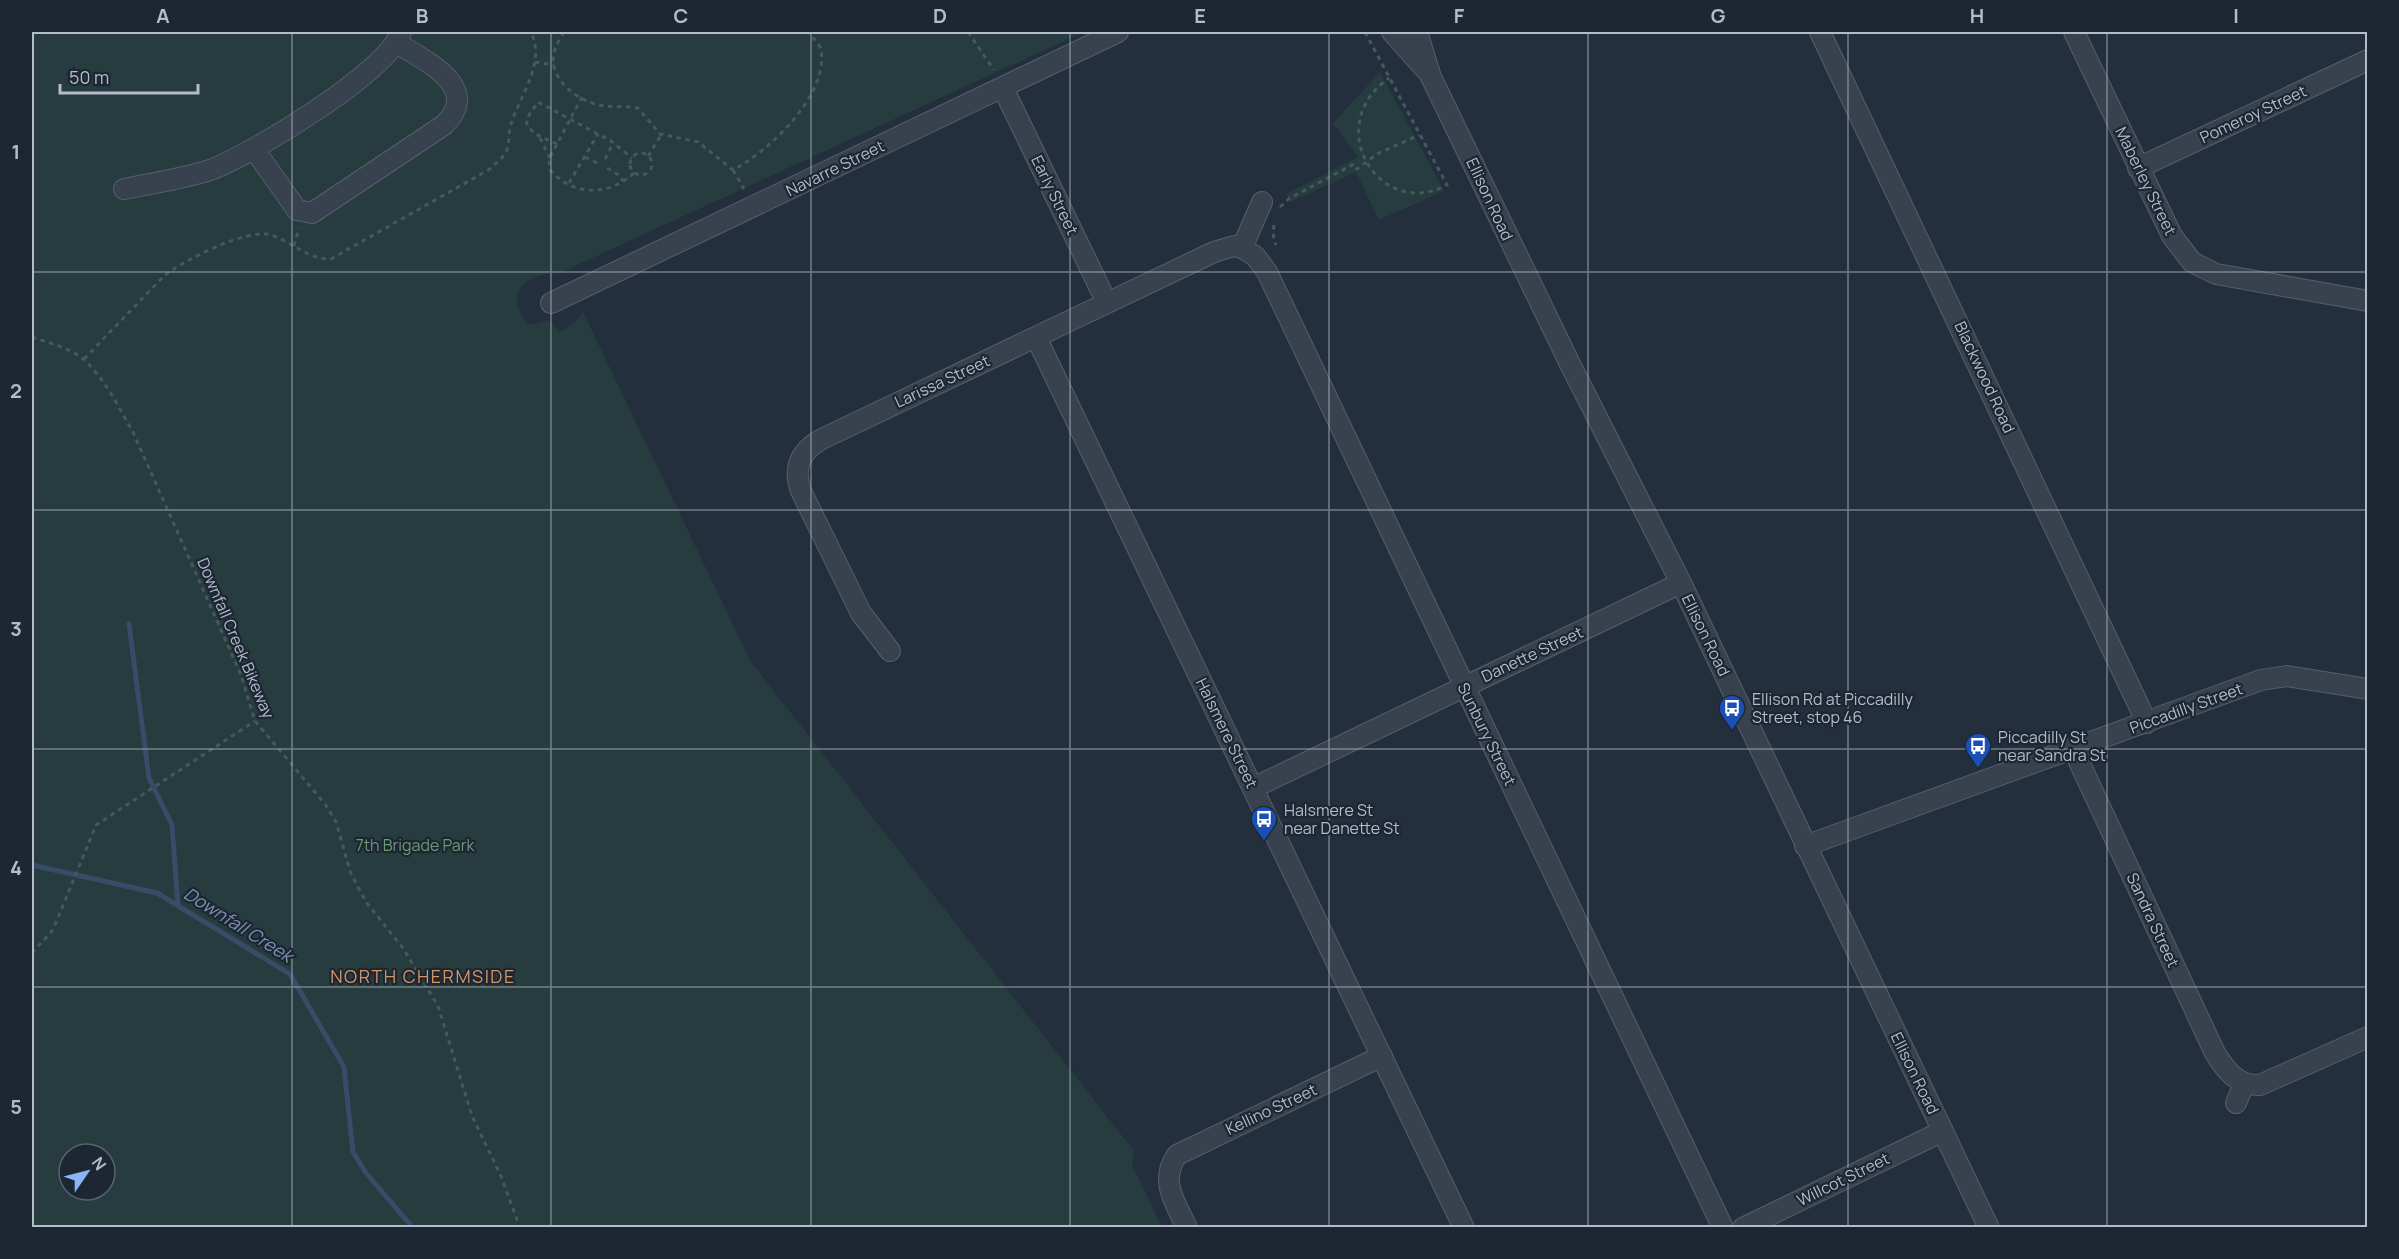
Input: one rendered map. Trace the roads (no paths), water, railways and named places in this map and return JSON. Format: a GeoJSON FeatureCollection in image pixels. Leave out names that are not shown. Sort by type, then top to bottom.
{"type":"FeatureCollection","features":[{"type":"Feature","properties":{"kind":"street","name":"Navarre Street"},"geometry":{"type":"LineString","coordinates":[[551,303],[1118,32]]}},
{"type":"Feature","properties":{"kind":"street","name":"Ellison Road"},"geometry":{"type":"LineString","coordinates":[[1392,32],[1431,77]]}},
{"type":"Feature","properties":{"kind":"street","name":"Ellison Road"},"geometry":{"type":"LineString","coordinates":[[1417,32],[1431,77],[1564,351],[1681,583],[1989,1227]]}},
{"type":"Feature","properties":{"kind":"street","name":"Blackwood Road"},"geometry":{"type":"LineString","coordinates":[[1820,32],[2147,723]]}},
{"type":"Feature","properties":{"kind":"street","name":"Maberley Street"},"geometry":{"type":"LineString","coordinates":[[2074,32],[2172,236],[2192,262],[2216,274],[2367,301]]}},
{"type":"Feature","properties":{"kind":"street"},"geometry":{"type":"LineString","coordinates":[[124,189],[208,170],[254,149],[371,69],[399,37],[442,72],[454,85],[455,111],[444,125],[312,213],[297,210],[254,149]]}},
{"type":"Feature","properties":{"kind":"street","name":"Pomeroy Street"},"geometry":{"type":"LineString","coordinates":[[2138,168],[2367,60]]}},
{"type":"Feature","properties":{"kind":"street","name":"Early Street"},"geometry":{"type":"LineString","coordinates":[[1003,88],[1107,303]]}},
{"type":"Feature","properties":{"kind":"street"},"geometry":{"type":"LineString","coordinates":[[1242,248],[1271,205]]}},
{"type":"Feature","properties":{"kind":"street","name":"Larissa Street"},"geometry":{"type":"LineString","coordinates":[[890,651],[861,613],[801,491],[797,472],[804,452],[818,441],[1214,252],[1234,246],[1242,248]]}},
{"type":"Feature","properties":{"kind":"street","name":"Sunbury Street"},"geometry":{"type":"LineString","coordinates":[[1242,248],[1255,256],[1267,272],[1723,1227]]}},
{"type":"Feature","properties":{"kind":"street","name":"Halsmere Street"},"geometry":{"type":"LineString","coordinates":[[1036,337],[1464,1227]]}},
{"type":"Feature","properties":{"kind":"street","name":"Danette Street"},"geometry":{"type":"LineString","coordinates":[[1253,788],[1681,583]]}},
{"type":"Feature","properties":{"kind":"street","name":"Piccadilly Street"},"geometry":{"type":"LineString","coordinates":[[1805,846],[2275,676],[2301,677],[2367,689]]}},
{"type":"Feature","properties":{"kind":"street","name":"Sandra Street"},"geometry":{"type":"LineString","coordinates":[[2073,749],[2215,1053],[2229,1071],[2244,1084]]}},
{"type":"Feature","properties":{"kind":"street"},"geometry":{"type":"LineString","coordinates":[[2235,1103],[2244,1084],[2270,1083],[2367,1037]]}},
{"type":"Feature","properties":{"kind":"street","name":"Kellino Street"},"geometry":{"type":"LineString","coordinates":[[1187,1227],[1168,1189],[1168,1170],[1177,1155],[1382,1056]]}},
{"type":"Feature","properties":{"kind":"street","name":"Willcot Street"},"geometry":{"type":"LineString","coordinates":[[1743,1227],[1943,1131]]}},
{"type":"Feature","properties":{"kind":"waterway"},"geometry":{"type":"LineString","coordinates":[[129,624],[149,778],[172,825],[178,906]]}},
{"type":"Feature","properties":{"kind":"waterway","name":"Downfall Creek"},"geometry":{"type":"LineString","coordinates":[[32,865],[157,893],[290,974],[344,1067],[353,1152],[366,1173],[413,1228]]}},
{"type":"Feature","properties":{"kind":"place","name":"Ellison Rd at Piccadilly Street, stop 46"},"geometry":{"type":"Point","coordinates":[1732,731]}},
{"type":"Feature","properties":{"kind":"place","name":"Piccadilly St near Sandra St"},"geometry":{"type":"Point","coordinates":[1978,769]}},
{"type":"Feature","properties":{"kind":"place","name":"Halsmere St near Danette St"},"geometry":{"type":"Point","coordinates":[1264,842]}},
{"type":"Feature","properties":{"kind":"district","name":"NORTH CHERMSIDE"},"geometry":{"type":"Point","coordinates":[423,977]}},
{"type":"Feature","properties":{"kind":"park label","name":"7th Brigade Park"},"geometry":{"type":"Point","coordinates":[415,845]}}]}
